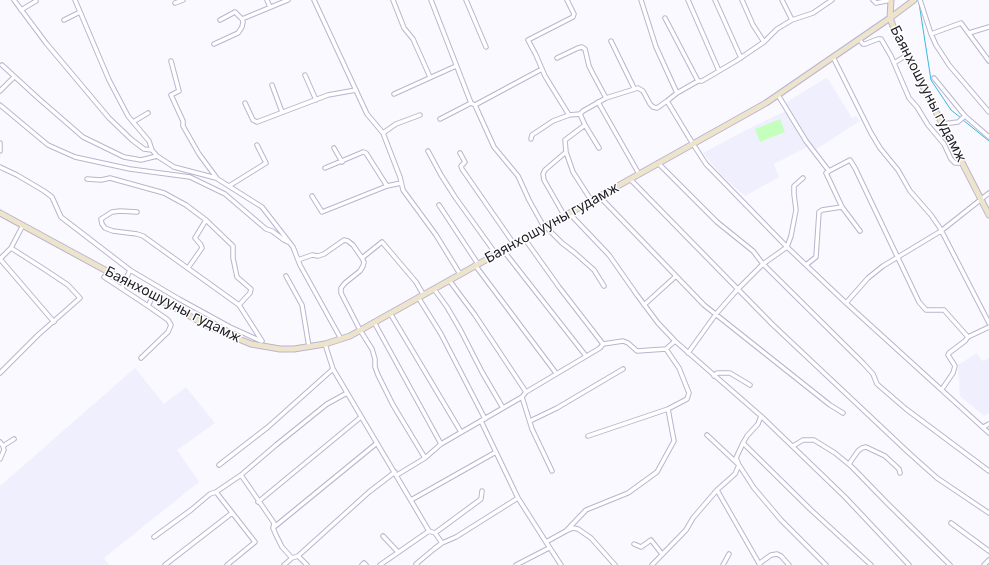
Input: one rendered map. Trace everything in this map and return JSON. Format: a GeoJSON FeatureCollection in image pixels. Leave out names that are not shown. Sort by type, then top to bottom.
{"type":"FeatureCollection","features":[{"type":"Feature","properties":{"kind":"main road"},"geometry":{"type":"LineString","coordinates":[[890,18],[891,0]]}},
{"type":"Feature","properties":{"kind":"main road"},"geometry":{"type":"LineString","coordinates":[[890,18],[914,0]]}},
{"type":"Feature","properties":{"kind":"main road","name":"Баянхошууны гудамж"},"geometry":{"type":"LineString","coordinates":[[0,213],[208,326],[251,344],[280,349],[309,347],[325,344],[341,339],[360,330],[778,95],[890,18],[896,34],[989,215]]}},
{"type":"Feature","properties":{"kind":"street"},"geometry":{"type":"LineString","coordinates":[[14,0],[46,43],[109,118],[132,140],[144,149],[152,150]]}},
{"type":"Feature","properties":{"kind":"street"},"geometry":{"type":"LineString","coordinates":[[76,0],[109,80],[128,116],[149,141],[156,156],[174,167],[216,178],[262,207],[293,247],[298,260],[341,339]]}},
{"type":"Feature","properties":{"kind":"street"},"geometry":{"type":"LineString","coordinates":[[175,3],[183,0]]}},
{"type":"Feature","properties":{"kind":"street"},"geometry":{"type":"LineString","coordinates":[[267,0],[270,7]]}},
{"type":"Feature","properties":{"kind":"street"},"geometry":{"type":"LineString","coordinates":[[242,19],[288,0]]}},
{"type":"Feature","properties":{"kind":"street"},"geometry":{"type":"LineString","coordinates":[[314,0],[367,114],[383,133],[400,177],[403,190],[436,234],[460,274]]}},
{"type":"Feature","properties":{"kind":"street"},"geometry":{"type":"LineString","coordinates":[[393,0],[404,28],[413,39],[430,77]]}},
{"type":"Feature","properties":{"kind":"street"},"geometry":{"type":"LineString","coordinates":[[431,0],[471,103],[475,105],[494,147],[518,176],[544,227],[594,270],[604,286]]}},
{"type":"Feature","properties":{"kind":"street"},"geometry":{"type":"LineString","coordinates":[[466,0],[486,47]]}},
{"type":"Feature","properties":{"kind":"street"},"geometry":{"type":"LineString","coordinates":[[567,0],[574,14],[573,17],[529,38],[528,40],[557,98],[569,115]]}},
{"type":"Feature","properties":{"kind":"street"},"geometry":{"type":"LineString","coordinates":[[641,0],[656,47],[677,93]]}},
{"type":"Feature","properties":{"kind":"street"},"geometry":{"type":"LineString","coordinates":[[688,0],[719,71]]}},
{"type":"Feature","properties":{"kind":"street"},"geometry":{"type":"LineString","coordinates":[[715,0],[741,58]]}},
{"type":"Feature","properties":{"kind":"street"},"geometry":{"type":"LineString","coordinates":[[742,0],[753,25],[764,42]]}},
{"type":"Feature","properties":{"kind":"street"},"geometry":{"type":"LineString","coordinates":[[782,0],[792,20]]}},
{"type":"Feature","properties":{"kind":"street"},"geometry":{"type":"LineString","coordinates":[[531,139],[532,135],[546,125],[569,115],[580,114],[606,98],[634,88],[643,90],[650,104],[657,108],[677,93],[698,81],[702,81],[741,58],[764,42],[777,29],[792,20],[813,13],[832,0]]}},
{"type":"Feature","properties":{"kind":"street"},"geometry":{"type":"LineString","coordinates":[[875,1],[891,0]]}},
{"type":"Feature","properties":{"kind":"street"},"geometry":{"type":"LineString","coordinates":[[920,0],[936,45],[949,65],[989,112]]}},
{"type":"Feature","properties":{"kind":"street"},"geometry":{"type":"LineString","coordinates":[[21,10],[36,1]]}},
{"type":"Feature","properties":{"kind":"street"},"geometry":{"type":"LineString","coordinates":[[64,20],[80,12]]}},
{"type":"Feature","properties":{"kind":"street"},"geometry":{"type":"LineString","coordinates":[[214,44],[238,33],[243,22],[235,12],[220,20]]}},
{"type":"Feature","properties":{"kind":"street"},"geometry":{"type":"LineString","coordinates":[[665,18],[698,81]]}},
{"type":"Feature","properties":{"kind":"street"},"geometry":{"type":"LineString","coordinates":[[931,34],[961,22],[989,61]]}},
{"type":"Feature","properties":{"kind":"street"},"geometry":{"type":"LineString","coordinates":[[969,33],[989,27]]}},
{"type":"Feature","properties":{"kind":"street"},"geometry":{"type":"LineString","coordinates":[[859,39],[863,44],[882,39],[909,98],[918,107],[928,125],[944,144],[951,159],[956,163],[962,163]]}},
{"type":"Feature","properties":{"kind":"street"},"geometry":{"type":"LineString","coordinates":[[611,41],[634,88]]}},
{"type":"Feature","properties":{"kind":"street"},"geometry":{"type":"LineString","coordinates":[[557,58],[582,47],[585,50],[589,66],[606,98]]}},
{"type":"Feature","properties":{"kind":"street"},"geometry":{"type":"LineString","coordinates":[[894,63],[907,55]]}},
{"type":"Feature","properties":{"kind":"street"},"geometry":{"type":"LineString","coordinates":[[833,57],[871,133],[880,148],[898,170],[910,191],[931,216],[941,231],[989,323]]}},
{"type":"Feature","properties":{"kind":"street"},"geometry":{"type":"LineString","coordinates":[[171,61],[179,92],[171,95],[183,121],[183,126],[199,154],[216,178]]}},
{"type":"Feature","properties":{"kind":"street"},"geometry":{"type":"LineString","coordinates":[[2,65],[83,137],[124,157],[141,160],[156,156]]}},
{"type":"Feature","properties":{"kind":"street"},"geometry":{"type":"LineString","coordinates":[[394,94],[456,66]]}},
{"type":"Feature","properties":{"kind":"street"},"geometry":{"type":"LineString","coordinates":[[475,105],[542,69]]}},
{"type":"Feature","properties":{"kind":"street"},"geometry":{"type":"LineString","coordinates":[[305,74],[316,100]]}},
{"type":"Feature","properties":{"kind":"street"},"geometry":{"type":"LineString","coordinates":[[0,91],[14,77]]}},
{"type":"Feature","properties":{"kind":"street"},"geometry":{"type":"LineString","coordinates":[[934,78],[963,118],[989,137]]}},
{"type":"Feature","properties":{"kind":"street"},"geometry":{"type":"LineString","coordinates":[[272,85],[282,112]]}},
{"type":"Feature","properties":{"kind":"street"},"geometry":{"type":"LineString","coordinates":[[245,104],[254,120],[257,122],[328,95],[356,90]]}},
{"type":"Feature","properties":{"kind":"street"},"geometry":{"type":"LineString","coordinates":[[778,95],[806,141],[829,171]]}},
{"type":"Feature","properties":{"kind":"street"},"geometry":{"type":"LineString","coordinates":[[667,101],[706,164],[787,247],[846,303],[989,433]]}},
{"type":"Feature","properties":{"kind":"street"},"geometry":{"type":"LineString","coordinates":[[598,102],[638,174]]}},
{"type":"Feature","properties":{"kind":"street"},"geometry":{"type":"LineString","coordinates":[[440,118],[471,103]]}},
{"type":"Feature","properties":{"kind":"street"},"geometry":{"type":"LineString","coordinates":[[0,105],[48,145],[75,157],[130,169],[190,177],[225,194],[266,229],[289,242]]}},
{"type":"Feature","properties":{"kind":"street"},"geometry":{"type":"LineString","coordinates":[[133,122],[148,113]]}},
{"type":"Feature","properties":{"kind":"street"},"geometry":{"type":"LineString","coordinates":[[580,114],[585,125],[600,148]]}},
{"type":"Feature","properties":{"kind":"street"},"geometry":{"type":"LineString","coordinates":[[383,133],[396,124],[420,115]]}},
{"type":"Feature","properties":{"kind":"street"},"geometry":{"type":"LineString","coordinates":[[942,124],[953,123],[963,118]]}},
{"type":"Feature","properties":{"kind":"street"},"geometry":{"type":"LineString","coordinates":[[585,125],[565,140],[566,152],[573,172],[591,200]]}},
{"type":"Feature","properties":{"kind":"street"},"geometry":{"type":"LineString","coordinates":[[0,143],[0,151]]}},
{"type":"Feature","properties":{"kind":"street"},"geometry":{"type":"LineString","coordinates":[[229,186],[266,163],[257,145]]}},
{"type":"Feature","properties":{"kind":"street"},"geometry":{"type":"LineString","coordinates":[[334,148],[342,162]]}},
{"type":"Feature","properties":{"kind":"street"},"geometry":{"type":"LineString","coordinates":[[428,151],[455,197],[496,254]]}},
{"type":"Feature","properties":{"kind":"street"},"geometry":{"type":"LineString","coordinates":[[325,168],[342,162],[362,152],[366,153],[386,186]]}},
{"type":"Feature","properties":{"kind":"street"},"geometry":{"type":"LineString","coordinates":[[566,152],[545,170],[543,174],[544,180],[566,214],[609,255],[644,305],[675,342],[794,446],[845,497],[909,565]]}},
{"type":"Feature","properties":{"kind":"street"},"geometry":{"type":"LineString","coordinates":[[460,153],[465,162],[461,166],[462,169],[514,244]]}},
{"type":"Feature","properties":{"kind":"street"},"geometry":{"type":"LineString","coordinates":[[860,232],[842,207],[826,174],[850,160],[919,302],[926,310],[944,310],[968,337]]}},
{"type":"Feature","properties":{"kind":"street"},"geometry":{"type":"LineString","coordinates":[[658,163],[717,222],[753,251],[763,264],[863,363],[873,374],[877,384],[906,409],[989,471]]}},
{"type":"Feature","properties":{"kind":"street"},"geometry":{"type":"LineString","coordinates":[[0,167],[17,175],[52,197],[61,217],[130,270],[230,327],[262,341]]}},
{"type":"Feature","properties":{"kind":"street"},"geometry":{"type":"LineString","coordinates":[[87,179],[101,180],[110,178],[164,193],[186,204],[206,220],[233,246],[233,258],[237,276],[251,289],[250,293],[239,305]]}},
{"type":"Feature","properties":{"kind":"street"},"geometry":{"type":"LineString","coordinates":[[688,353],[716,314],[737,290],[763,264],[787,247],[791,236],[796,210],[794,186],[803,178]]}},
{"type":"Feature","properties":{"kind":"street"},"geometry":{"type":"LineString","coordinates":[[630,179],[737,290],[937,478],[989,513]]}},
{"type":"Feature","properties":{"kind":"street"},"geometry":{"type":"LineString","coordinates":[[312,196],[322,212],[386,186],[401,183]]}},
{"type":"Feature","properties":{"kind":"street"},"geometry":{"type":"LineString","coordinates":[[846,303],[868,278],[883,266],[941,231],[989,193]]}},
{"type":"Feature","properties":{"kind":"street"},"geometry":{"type":"LineString","coordinates":[[599,196],[704,305],[843,413]]}},
{"type":"Feature","properties":{"kind":"street"},"geometry":{"type":"LineString","coordinates":[[438,206],[477,265],[556,373]]}},
{"type":"Feature","properties":{"kind":"street"},"geometry":{"type":"LineString","coordinates":[[806,265],[816,257],[819,212],[822,210],[842,207]]}},
{"type":"Feature","properties":{"kind":"street"},"geometry":{"type":"LineString","coordinates":[[137,212],[112,212],[101,219],[102,224],[105,228],[113,231],[143,236],[239,305],[267,347]]}},
{"type":"Feature","properties":{"kind":"street"},"geometry":{"type":"LineString","coordinates":[[188,268],[202,246],[195,238],[206,220]]}},
{"type":"Feature","properties":{"kind":"street"},"geometry":{"type":"LineString","coordinates":[[23,225],[16,240],[0,259],[54,322]]}},
{"type":"Feature","properties":{"kind":"street"},"geometry":{"type":"LineString","coordinates":[[524,238],[559,287],[603,344]]}},
{"type":"Feature","properties":{"kind":"street"},"geometry":{"type":"LineString","coordinates":[[298,260],[312,255],[324,254],[344,240],[353,245],[362,258],[364,262],[363,266],[360,271],[345,283],[341,294],[372,349],[375,359],[375,367],[393,405],[425,458]]}},
{"type":"Feature","properties":{"kind":"street"},"geometry":{"type":"LineString","coordinates":[[362,258],[382,242],[416,282],[421,296],[483,420],[496,452],[518,498],[561,565]]}},
{"type":"Feature","properties":{"kind":"street"},"geometry":{"type":"LineString","coordinates":[[0,373],[38,335],[80,298],[68,285],[10,248]]}},
{"type":"Feature","properties":{"kind":"street"},"geometry":{"type":"LineString","coordinates":[[502,250],[586,356]]}},
{"type":"Feature","properties":{"kind":"street"},"geometry":{"type":"LineString","coordinates":[[122,288],[126,282],[130,270]]}},
{"type":"Feature","properties":{"kind":"street"},"geometry":{"type":"LineString","coordinates":[[286,276],[302,305],[309,347]]}},
{"type":"Feature","properties":{"kind":"street"},"geometry":{"type":"LineString","coordinates":[[644,305],[676,276]]}},
{"type":"Feature","properties":{"kind":"street"},"geometry":{"type":"LineString","coordinates":[[104,277],[168,320],[171,325],[168,332],[141,358]]}},
{"type":"Feature","properties":{"kind":"street"},"geometry":{"type":"LineString","coordinates":[[450,280],[526,392]]}},
{"type":"Feature","properties":{"kind":"street"},"geometry":{"type":"LineString","coordinates":[[434,289],[457,325],[503,408]]}},
{"type":"Feature","properties":{"kind":"street"},"geometry":{"type":"LineString","coordinates":[[148,306],[153,296]]}},
{"type":"Feature","properties":{"kind":"street"},"geometry":{"type":"LineString","coordinates":[[390,313],[461,432]]}},
{"type":"Feature","properties":{"kind":"street"},"geometry":{"type":"LineString","coordinates":[[374,322],[441,444]]}},
{"type":"Feature","properties":{"kind":"street"},"geometry":{"type":"LineString","coordinates":[[942,389],[951,377],[955,366],[948,355],[948,352],[965,341],[968,337],[989,327]]}},
{"type":"Feature","properties":{"kind":"street"},"geometry":{"type":"LineString","coordinates":[[284,565],[292,558],[298,556],[369,492],[396,474],[425,458],[441,444],[522,397],[526,392],[603,344],[623,341],[628,343],[637,352],[666,349],[675,342]]}},
{"type":"Feature","properties":{"kind":"street"},"geometry":{"type":"LineString","coordinates":[[325,344],[333,369],[361,417],[429,531],[435,533],[442,543]]}},
{"type":"Feature","properties":{"kind":"street"},"geometry":{"type":"LineString","coordinates":[[588,436],[668,409],[687,399],[689,393],[679,368],[666,349]]}},
{"type":"Feature","properties":{"kind":"street"},"geometry":{"type":"LineString","coordinates":[[219,465],[268,427],[333,369]]}},
{"type":"Feature","properties":{"kind":"street"},"geometry":{"type":"LineString","coordinates":[[530,421],[557,408],[623,369]]}},
{"type":"Feature","properties":{"kind":"street"},"geometry":{"type":"LineString","coordinates":[[714,376],[718,373],[730,373],[750,385]]}},
{"type":"Feature","properties":{"kind":"street"},"geometry":{"type":"LineString","coordinates":[[154,537],[210,494],[216,492],[240,475],[327,404],[347,393]]}},
{"type":"Feature","properties":{"kind":"street"},"geometry":{"type":"LineString","coordinates":[[522,397],[530,421],[552,471]]}},
{"type":"Feature","properties":{"kind":"street"},"geometry":{"type":"LineString","coordinates":[[566,531],[586,510],[628,493],[657,472],[674,442],[668,409]]}},
{"type":"Feature","properties":{"kind":"street"},"geometry":{"type":"LineString","coordinates":[[652,565],[686,530],[693,518],[717,490],[735,474],[739,466],[736,458],[742,443],[758,424],[761,416]]}},
{"type":"Feature","properties":{"kind":"street"},"geometry":{"type":"LineString","coordinates":[[258,502],[361,417]]}},
{"type":"Feature","properties":{"kind":"street"},"geometry":{"type":"LineString","coordinates":[[983,427],[989,424]]}},
{"type":"Feature","properties":{"kind":"street"},"geometry":{"type":"LineString","coordinates":[[707,436],[739,466],[754,488],[781,520],[826,565]]}},
{"type":"Feature","properties":{"kind":"street"},"geometry":{"type":"LineString","coordinates":[[0,461],[4,450],[1,444],[14,439]]}},
{"type":"Feature","properties":{"kind":"street"},"geometry":{"type":"LineString","coordinates":[[794,446],[803,440],[814,440],[835,453],[849,464],[950,565]]}},
{"type":"Feature","properties":{"kind":"street"},"geometry":{"type":"LineString","coordinates":[[273,528],[377,443]]}},
{"type":"Feature","properties":{"kind":"street"},"geometry":{"type":"LineString","coordinates":[[742,443],[764,462],[810,510],[871,565]]}},
{"type":"Feature","properties":{"kind":"street"},"geometry":{"type":"LineString","coordinates":[[849,464],[858,451],[866,447],[885,456],[899,469],[900,473]]}},
{"type":"Feature","properties":{"kind":"street"},"geometry":{"type":"LineString","coordinates":[[411,500],[496,452]]}},
{"type":"Feature","properties":{"kind":"street"},"geometry":{"type":"LineString","coordinates":[[240,475],[274,523],[273,528],[282,547],[292,558]]}},
{"type":"Feature","properties":{"kind":"street"},"geometry":{"type":"LineString","coordinates":[[717,490],[760,564],[771,556],[777,554],[781,556],[789,565]]}},
{"type":"Feature","properties":{"kind":"street"},"geometry":{"type":"LineString","coordinates":[[435,533],[477,502],[481,498],[482,491]]}},
{"type":"Feature","properties":{"kind":"street"},"geometry":{"type":"LineString","coordinates":[[216,492],[255,542],[227,565]]}},
{"type":"Feature","properties":{"kind":"street"},"geometry":{"type":"LineString","coordinates":[[417,565],[434,548],[456,537],[518,498]]}},
{"type":"Feature","properties":{"kind":"street"},"geometry":{"type":"LineString","coordinates":[[165,565],[232,513]]}},
{"type":"Feature","properties":{"kind":"street"},"geometry":{"type":"LineString","coordinates":[[951,523],[989,551]]}},
{"type":"Feature","properties":{"kind":"street"},"geometry":{"type":"LineString","coordinates":[[546,542],[566,531],[573,528],[578,528],[591,538],[615,565]]}},
{"type":"Feature","properties":{"kind":"street"},"geometry":{"type":"LineString","coordinates":[[380,565],[429,531]]}},
{"type":"Feature","properties":{"kind":"street"},"geometry":{"type":"LineString","coordinates":[[383,536],[398,552]]}},
{"type":"Feature","properties":{"kind":"street"},"geometry":{"type":"LineString","coordinates":[[634,544],[641,547],[651,540],[662,554]]}},
{"type":"Feature","properties":{"kind":"street"},"geometry":{"type":"LineString","coordinates":[[516,565],[549,548]]}},
{"type":"Feature","properties":{"kind":"street"},"geometry":{"type":"LineString","coordinates":[[723,565],[729,554]]}},
{"type":"Feature","properties":{"kind":"street"},"geometry":{"type":"LineString","coordinates":[[298,556],[307,565]]}},
{"type":"Feature","properties":{"kind":"street"},"geometry":{"type":"LineString","coordinates":[[984,565],[989,560]]}},
{"type":"Feature","properties":{"kind":"street"},"geometry":{"type":"LineString","coordinates":[[362,565],[364,563],[366,565]]}},
{"type":"Feature","properties":{"kind":"shaded area"},"geometry":{"type":"Polygon","coordinates":[[[826,78],[852,118],[856,116],[860,121],[815,150],[785,103],[826,78]]]}},
{"type":"Feature","properties":{"kind":"shaded area"},"geometry":{"type":"Polygon","coordinates":[[[786,111],[807,147],[774,164],[779,177],[745,196],[722,176],[703,153],[786,111]]]}},
{"type":"Feature","properties":{"kind":"shaded area"},"geometry":{"type":"Polygon","coordinates":[[[977,353],[982,361],[989,358],[989,413],[984,416],[960,396],[958,365],[977,353]]]}},
{"type":"Feature","properties":{"kind":"shaded area"},"geometry":{"type":"Polygon","coordinates":[[[135,368],[164,404],[186,387],[215,423],[177,450],[199,482],[104,558],[109,565],[0,565],[0,486],[135,368]]]}},
{"type":"Feature","properties":{"kind":"green space"},"geometry":{"type":"Polygon","coordinates":[[[780,119],[785,132],[760,142],[755,129],[780,119]]]}},
{"type":"Feature","properties":{"kind":"waterway"},"geometry":{"type":"LineString","coordinates":[[919,3],[931,80],[951,110],[961,118]]}},
{"type":"Feature","properties":{"kind":"waterway"},"geometry":{"type":"LineString","coordinates":[[963,120],[989,141]]}}]}
